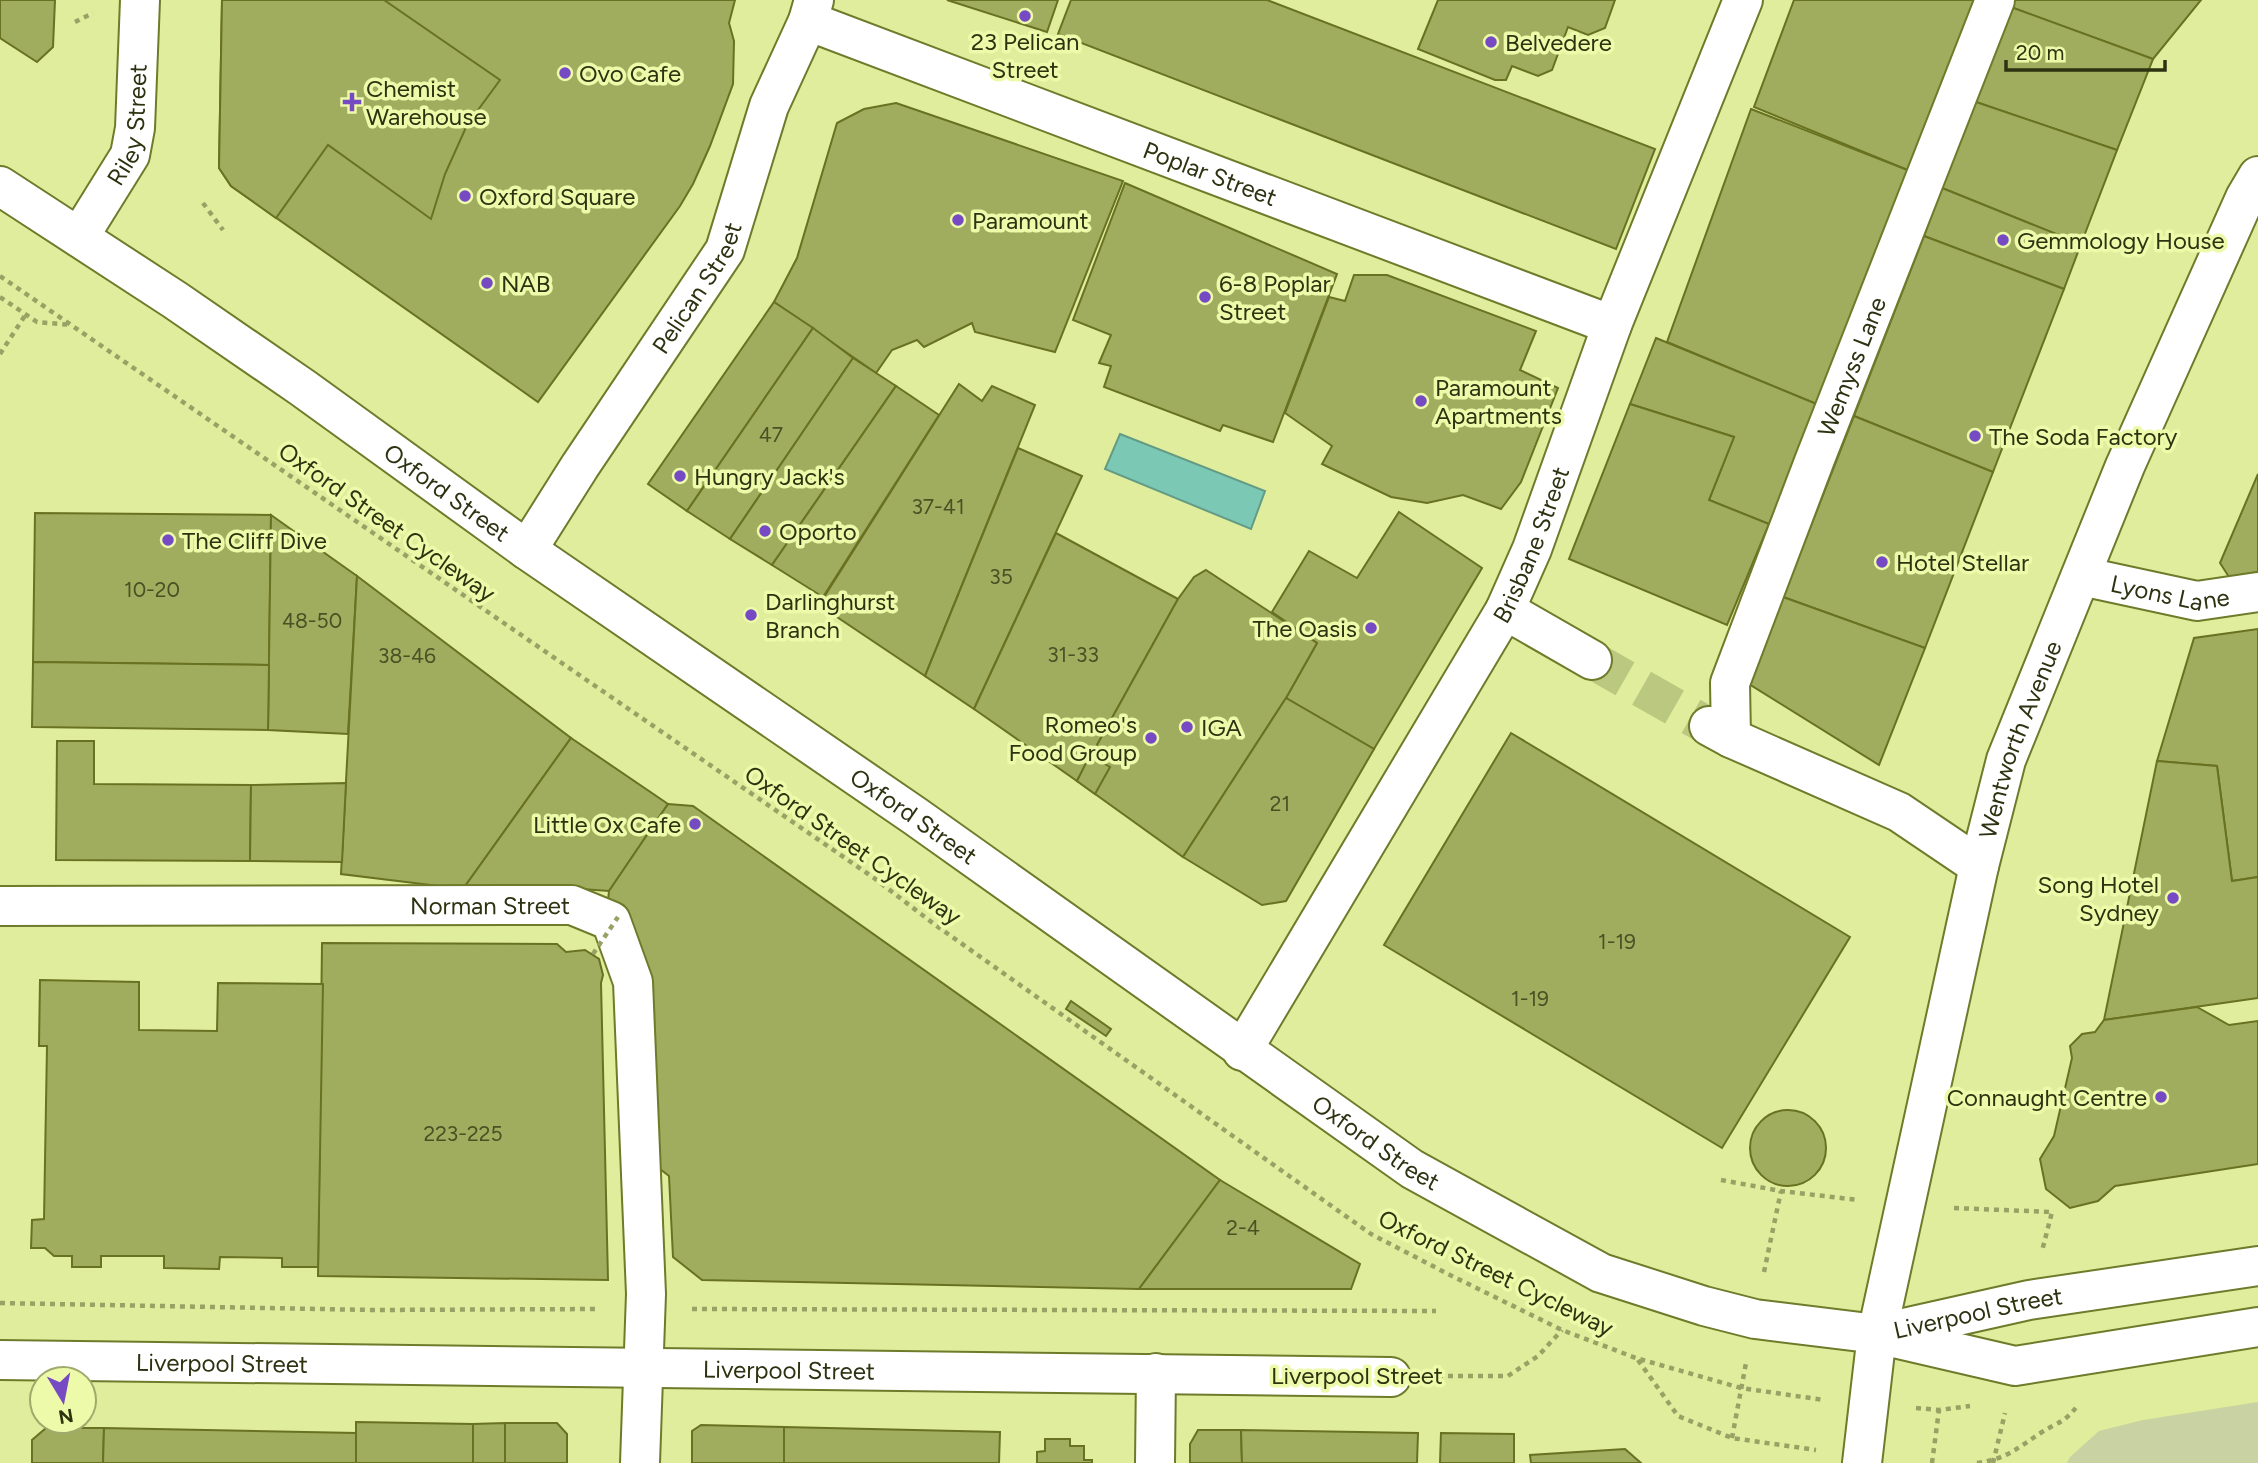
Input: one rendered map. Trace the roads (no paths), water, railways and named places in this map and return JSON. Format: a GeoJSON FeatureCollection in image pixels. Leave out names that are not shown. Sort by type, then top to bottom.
{"type":"FeatureCollection","features":[{"type":"Feature","properties":{"kind":"street","name":"Riley Street"},"geometry":{"type":"LineString","coordinates":[[79,237],[130,155],[135,128],[140,0]]}},
{"type":"Feature","properties":{"kind":"street","name":"Brisbane Street"},"geometry":{"type":"LineString","coordinates":[[1242,1051],[1505,610],[1532,549],[1612,325],[1743,0]]}},
{"type":"Feature","properties":{"kind":"street","name":"Wemyss Lane"},"geometry":{"type":"LineString","coordinates":[[1979,866],[1899,812],[1719,732],[1730,683],[1995,0]]}},
{"type":"Feature","properties":{"kind":"street","name":"Poplar Street"},"geometry":{"type":"LineString","coordinates":[[811,10],[1612,325]]}},
{"type":"Feature","properties":{"kind":"street","name":"Pelican Street"},"geometry":{"type":"LineString","coordinates":[[527,550],[725,250],[769,106],[811,10]]}},
{"type":"Feature","properties":{"kind":"street","name":"Wentworth Avenue"},"geometry":{"type":"LineString","coordinates":[[1862,1463],[1877,1334],[1979,866],[2006,760],[2159,389],[2245,198],[2258,176]]}},
{"type":"Feature","properties":{"kind":"street","name":"Oxford Street"},"geometry":{"type":"LineString","coordinates":[[0,186],[303,388],[527,550],[926,824],[1242,1051],[1412,1169],[1601,1273],[1704,1306],[1755,1319],[1877,1334]]}},
{"type":"Feature","properties":{"kind":"street","name":"Lyons Lane"},"geometry":{"type":"LineString","coordinates":[[2081,576],[2197,601],[2258,592]]}},
{"type":"Feature","properties":{"kind":"street"},"geometry":{"type":"LineString","coordinates":[[1505,610],[1592,660]]}},
{"type":"Feature","properties":{"kind":"street","name":"Norman Street"},"geometry":{"type":"LineString","coordinates":[[0,906],[572,905],[611,921],[632,982],[645,1309],[640,1463]]}},
{"type":"Feature","properties":{"kind":"street","name":"Liverpool Street"},"geometry":{"type":"LineString","coordinates":[[1877,1334],[2029,1300],[2258,1266]]}},
{"type":"Feature","properties":{"kind":"street","name":"Liverpool Street"},"geometry":{"type":"LineString","coordinates":[[1877,1334],[2015,1366],[2258,1327]]}},
{"type":"Feature","properties":{"kind":"street","name":"Liverpool Street"},"geometry":{"type":"LineString","coordinates":[[0,1360],[1391,1377]]}},
{"type":"Feature","properties":{"kind":"street"},"geometry":{"type":"LineString","coordinates":[[1155,1463],[1156,1373]]}},
{"type":"Feature","properties":{"kind":"water"},"geometry":{"type":"Polygon","coordinates":[[[1120,434],[1265,491],[1251,529],[1105,469],[1120,434]]]}},
{"type":"Feature","properties":{"kind":"tunnel"},"geometry":{"type":"LineString","coordinates":[[1592,660],[1708,726]]}},
{"type":"Feature","properties":{"kind":"place","name":"23 Pelican Street"},"geometry":{"type":"Point","coordinates":[1025,16]}},
{"type":"Feature","properties":{"kind":"place","name":"Belvedere"},"geometry":{"type":"Point","coordinates":[1491,42]}},
{"type":"Feature","properties":{"kind":"place","name":"Ovo Cafe"},"geometry":{"type":"Point","coordinates":[565,73]}},
{"type":"Feature","properties":{"kind":"place","name":"Chemist Warehouse"},"geometry":{"type":"Point","coordinates":[352,102]}},
{"type":"Feature","properties":{"kind":"place","name":"Oxford Square"},"geometry":{"type":"Point","coordinates":[465,196]}},
{"type":"Feature","properties":{"kind":"place","name":"Paramount"},"geometry":{"type":"Point","coordinates":[958,220]}},
{"type":"Feature","properties":{"kind":"place","name":"Gemmology House"},"geometry":{"type":"Point","coordinates":[2003,240]}},
{"type":"Feature","properties":{"kind":"place","name":"NAB"},"geometry":{"type":"Point","coordinates":[487,283]}},
{"type":"Feature","properties":{"kind":"place","name":"6-8 Poplar Street"},"geometry":{"type":"Point","coordinates":[1205,297]}},
{"type":"Feature","properties":{"kind":"place","name":"Paramount Apartments"},"geometry":{"type":"Point","coordinates":[1421,401]}},
{"type":"Feature","properties":{"kind":"place","name":"The Soda Factory"},"geometry":{"type":"Point","coordinates":[1975,436]}},
{"type":"Feature","properties":{"kind":"place","name":"Hungry Jack's"},"geometry":{"type":"Point","coordinates":[680,476]}},
{"type":"Feature","properties":{"kind":"place","name":"Oporto"},"geometry":{"type":"Point","coordinates":[765,531]}},
{"type":"Feature","properties":{"kind":"place","name":"The Cliff Dive"},"geometry":{"type":"Point","coordinates":[168,540]}},
{"type":"Feature","properties":{"kind":"place","name":"Hotel Stellar"},"geometry":{"type":"Point","coordinates":[1882,562]}},
{"type":"Feature","properties":{"kind":"place","name":"Darlinghurst Branch"},"geometry":{"type":"Point","coordinates":[751,615]}},
{"type":"Feature","properties":{"kind":"place","name":"The Oasis"},"geometry":{"type":"Point","coordinates":[1371,628]}},
{"type":"Feature","properties":{"kind":"place","name":"IGA"},"geometry":{"type":"Point","coordinates":[1187,727]}},
{"type":"Feature","properties":{"kind":"place","name":"Romeo's Food Group"},"geometry":{"type":"Point","coordinates":[1151,738]}},
{"type":"Feature","properties":{"kind":"place","name":"Little Ox Cafe"},"geometry":{"type":"Point","coordinates":[695,824]}},
{"type":"Feature","properties":{"kind":"place","name":"Song Hotel Sydney"},"geometry":{"type":"Point","coordinates":[2173,898]}},
{"type":"Feature","properties":{"kind":"place","name":"Connaught Centre"},"geometry":{"type":"Point","coordinates":[2161,1097]}}]}
